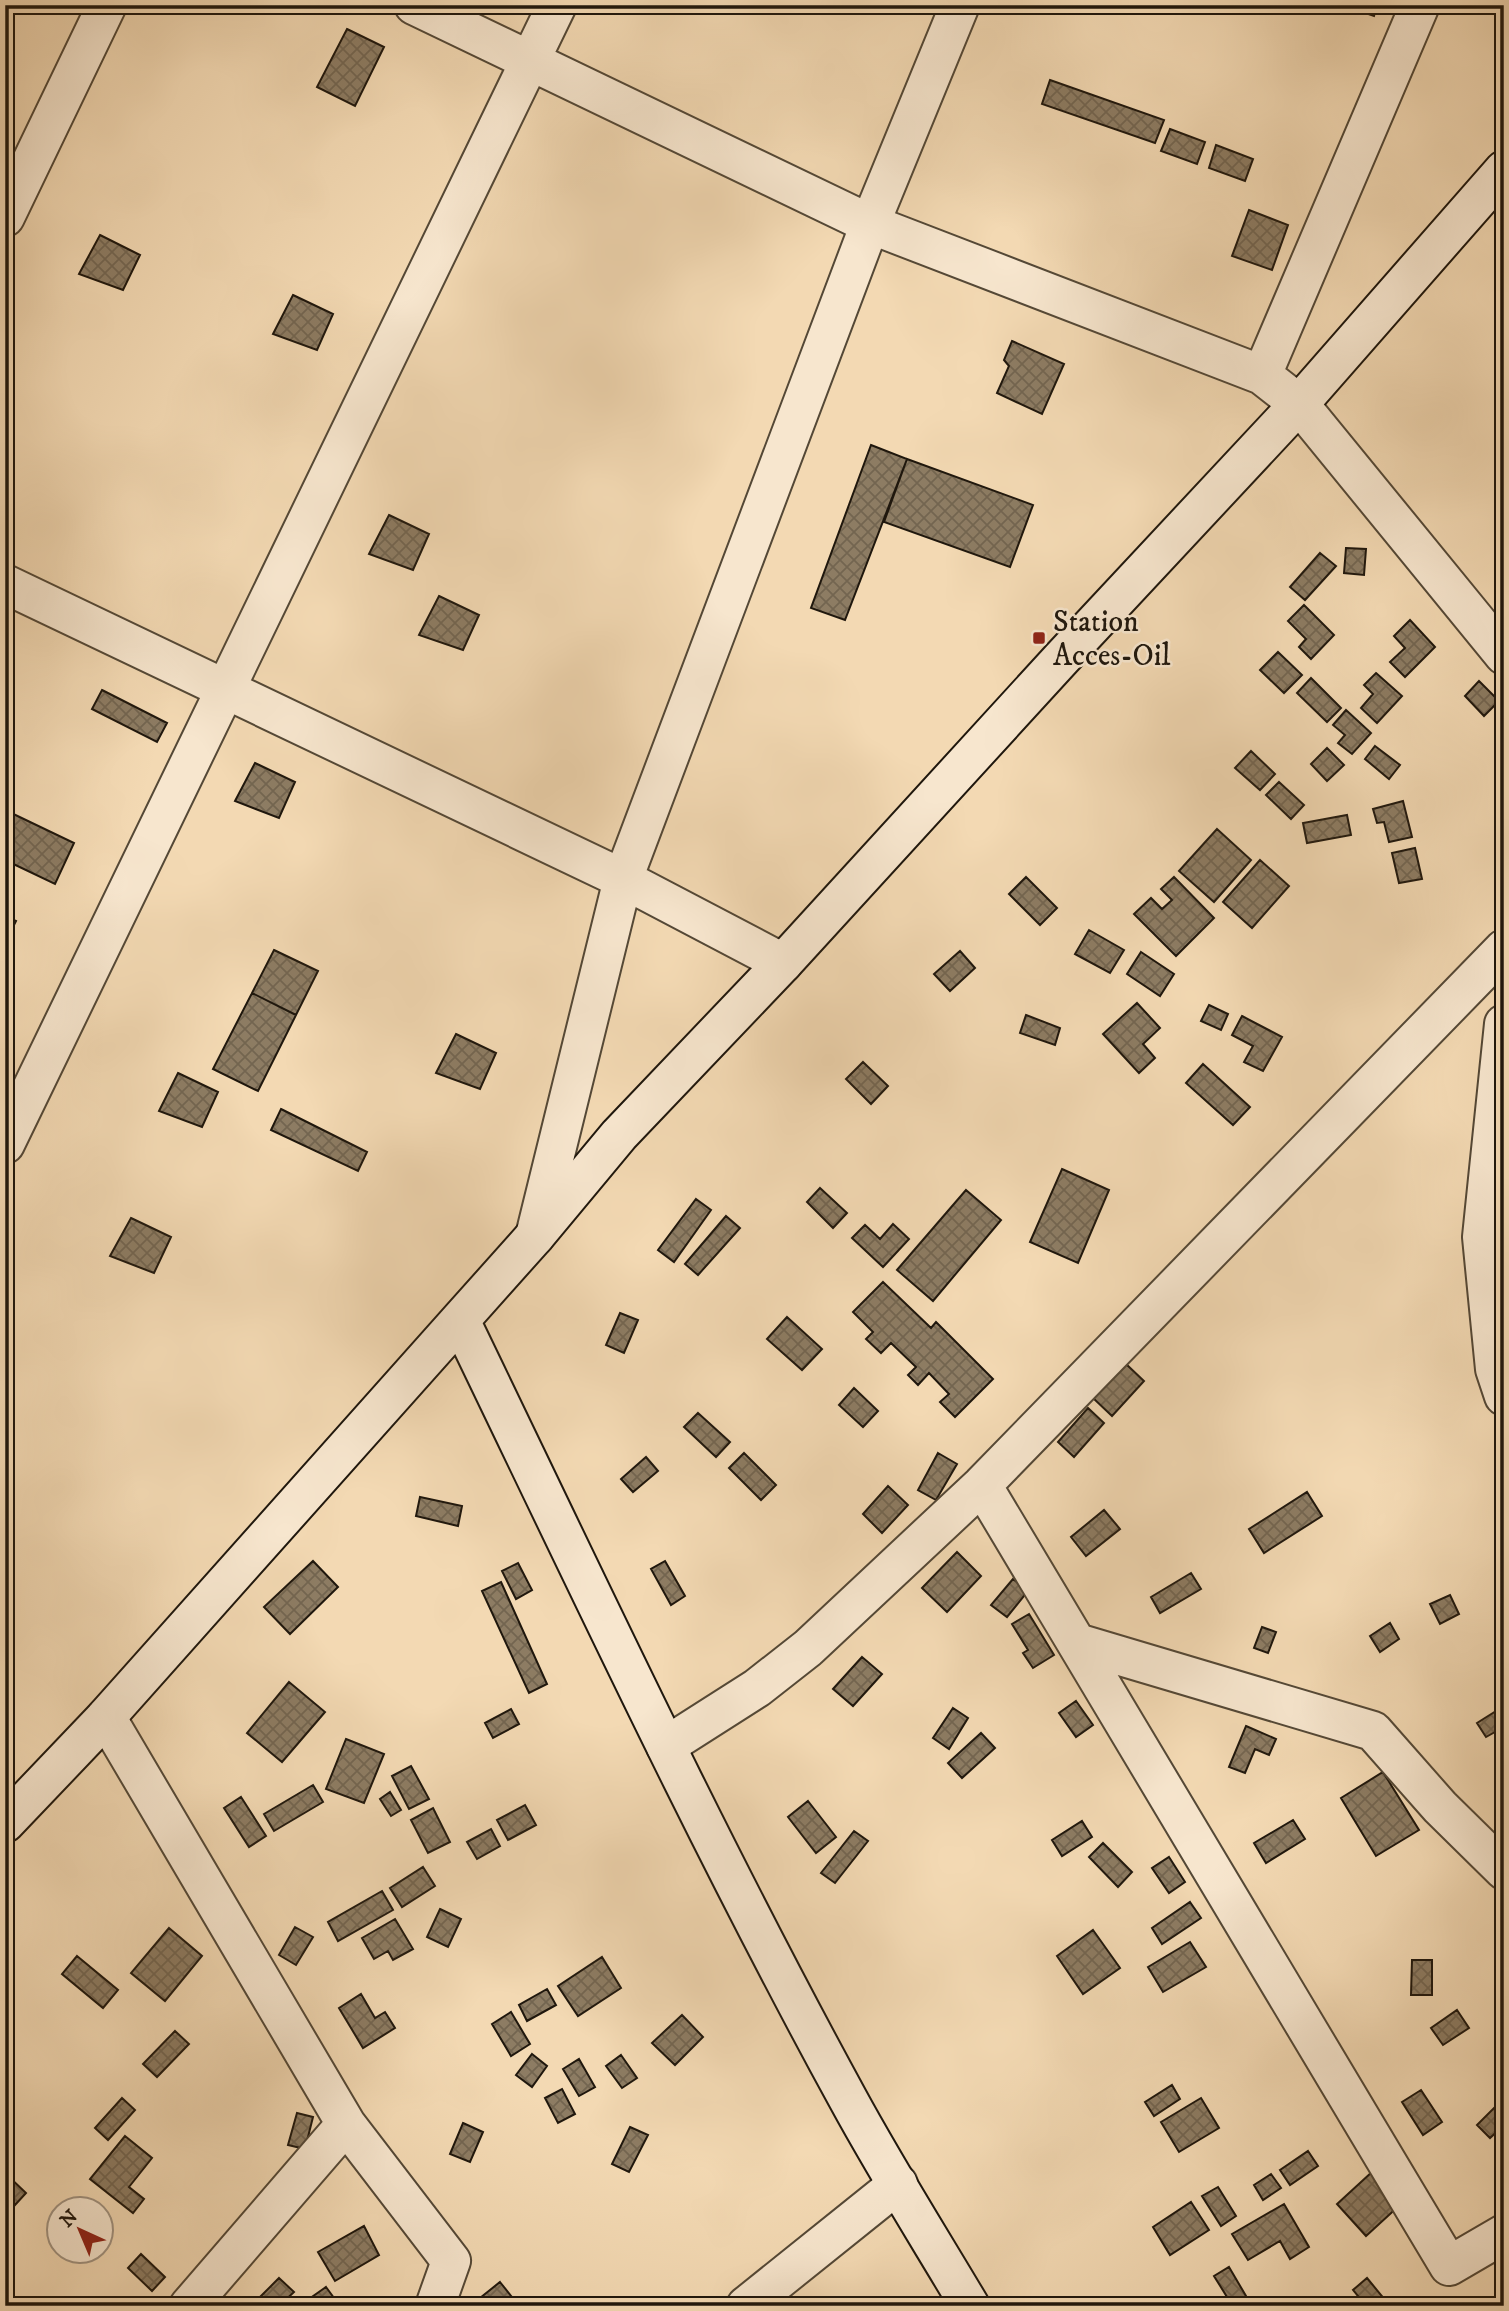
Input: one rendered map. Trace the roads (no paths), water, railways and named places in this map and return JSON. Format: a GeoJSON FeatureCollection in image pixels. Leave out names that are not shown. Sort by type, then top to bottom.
{"type":"FeatureCollection","features":[{"type":"Feature","properties":{"kind":"street"},"geometry":{"type":"LineString","coordinates":[[5,217],[107,5]]}},
{"type":"Feature","properties":{"kind":"street"},"geometry":{"type":"LineString","coordinates":[[414,5],[870,224],[1262,375],[1299,404],[1504,655]]}},
{"type":"Feature","properties":{"kind":"street"},"geometry":{"type":"LineString","coordinates":[[5,1144],[557,5]]}},
{"type":"Feature","properties":{"kind":"street"},"geometry":{"type":"LineString","coordinates":[[535,1236],[623,879],[870,224],[960,5]]}},
{"type":"Feature","properties":{"kind":"street"},"geometry":{"type":"LineString","coordinates":[[1262,375],[1420,5]]}},
{"type":"Feature","properties":{"kind":"street"},"geometry":{"type":"LineString","coordinates":[[5,1823],[106,1717],[535,1236],[619,1135],[783,963],[1299,404],[1504,170]]}},
{"type":"Feature","properties":{"kind":"street"},"geometry":{"type":"LineString","coordinates":[[5,584],[623,879],[783,963]]}},
{"type":"Feature","properties":{"kind":"street"},"geometry":{"type":"LineString","coordinates":[[666,1746],[757,1688],[808,1648],[982,1485],[1504,949]]}},
{"type":"Feature","properties":{"kind":"street"},"geometry":{"type":"LineString","coordinates":[[1504,1024],[1482,1237],[1495,1369],[1504,1396]]}},
{"type":"Feature","properties":{"kind":"street"},"geometry":{"type":"LineString","coordinates":[[460,1320],[666,1746],[849,2101],[970,2306]]}},
{"type":"Feature","properties":{"kind":"street"},"geometry":{"type":"LineString","coordinates":[[982,1485],[1449,2266],[1504,2234]]}},
{"type":"Feature","properties":{"kind":"street"},"geometry":{"type":"LineString","coordinates":[[1077,1643],[1373,1731],[1440,1807],[1504,1870]]}},
{"type":"Feature","properties":{"kind":"street"},"geometry":{"type":"LineString","coordinates":[[106,1717],[345,2124],[451,2261],[435,2306]]}},
{"type":"Feature","properties":{"kind":"street"},"geometry":{"type":"LineString","coordinates":[[188,2306],[345,2124]]}},
{"type":"Feature","properties":{"kind":"street"},"geometry":{"type":"LineString","coordinates":[[746,2306],[898,2184]]}},
{"type":"Feature","properties":{"kind":"place","name":"Station Acces-Oil"},"geometry":{"type":"Point","coordinates":[1039,638]}}]}
